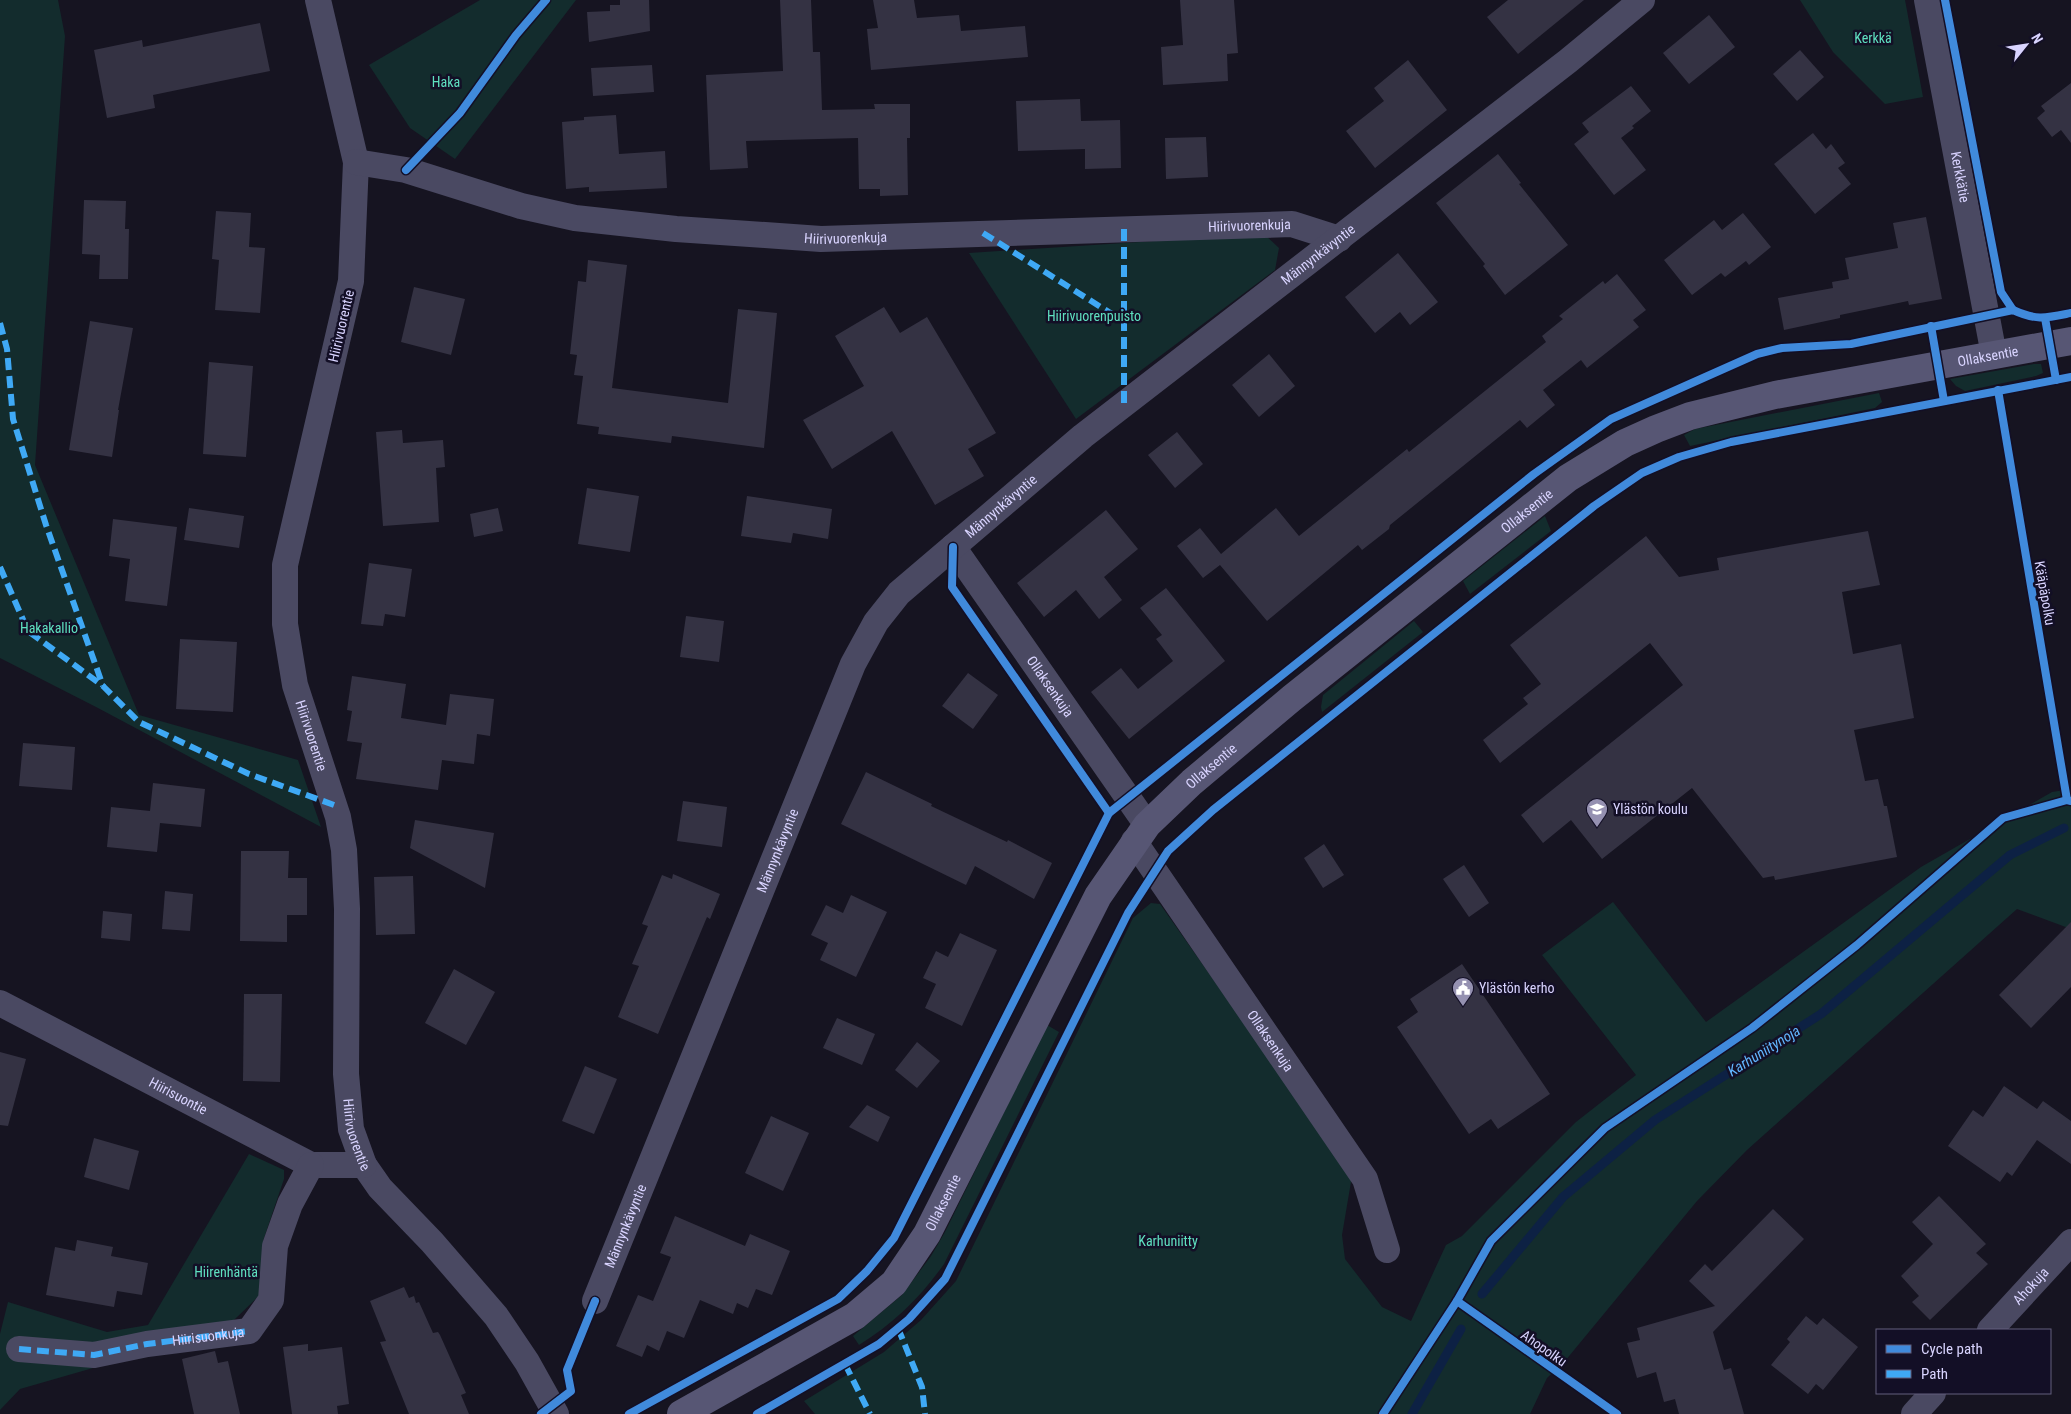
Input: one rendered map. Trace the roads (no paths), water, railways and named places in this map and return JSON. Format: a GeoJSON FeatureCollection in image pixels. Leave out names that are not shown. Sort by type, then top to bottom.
{"type":"FeatureCollection","features":[{"type":"Feature","properties":{"kind":"street","name":"Hiirivuorentie"},"geometry":{"type":"LineString","coordinates":[[318,0],[356,162],[351,281],[285,564],[284,624],[295,685],[338,817],[344,850],[347,909],[346,1074],[351,1129],[364,1166],[380,1188],[432,1242],[496,1316],[527,1362],[556,1414]]}},
{"type":"Feature","properties":{"kind":"street","name":"Männynkävyntie"},"geometry":{"type":"LineString","coordinates":[[594,1301],[853,664],[876,622],[899,593],[1084,436],[1584,49],[1642,0]]}},
{"type":"Feature","properties":{"kind":"street","name":"Kerkkätie"},"geometry":{"type":"LineString","coordinates":[[1927,0],[1994,355]]}},
{"type":"Feature","properties":{"kind":"street","name":"Hiirivuorenkuja"},"geometry":{"type":"LineString","coordinates":[[356,162],[406,170],[521,206],[575,218],[676,229],[820,238],[1292,224],[1339,239]]}},
{"type":"Feature","properties":{"kind":"street","name":"Ollaksentie"},"geometry":{"type":"LineString","coordinates":[[681,1414],[855,1316],[894,1284],[927,1234],[1098,896],[1140,833],[1192,782],[1322,674],[1568,478],[1625,443],[1699,413],[1776,395],[2071,341]]}},
{"type":"Feature","properties":{"kind":"street","name":"Ollaksenkuja"},"geometry":{"type":"LineString","coordinates":[[953,547],[1365,1179],[1387,1250]]}},
{"type":"Feature","properties":{"kind":"street","name":"Hiirisuontie"},"geometry":{"type":"LineString","coordinates":[[0,1003],[311,1164],[364,1166]]}},
{"type":"Feature","properties":{"kind":"street","name":"Hiirisuonkuja"},"geometry":{"type":"LineString","coordinates":[[19,1349],[94,1356],[147,1344],[249,1331],[271,1300],[275,1246],[290,1204],[311,1164]]}},
{"type":"Feature","properties":{"kind":"street","name":"Ahokuja"},"geometry":{"type":"LineString","coordinates":[[1991,1329],[2071,1242]]}},
{"type":"Feature","properties":{"kind":"street"},"geometry":{"type":"LineString","coordinates":[[1914,1414],[1932,1394]]}},
{"type":"Feature","properties":{"kind":"waterway","name":"Karhuniitynoja"},"geometry":{"type":"LineString","coordinates":[[1482,1294],[1563,1197],[1655,1120],[1821,1014],[2010,855],[2064,828]]}},
{"type":"Feature","properties":{"kind":"waterway","name":"Karhuniitynoja"},"geometry":{"type":"LineString","coordinates":[[1412,1414],[1461,1329]]}},
{"type":"Feature","properties":{"kind":"place","name":"Ylästön koulu"},"geometry":{"type":"Point","coordinates":[1597,828]}},
{"type":"Feature","properties":{"kind":"place","name":"Ylästön kerho"},"geometry":{"type":"Point","coordinates":[1463,1007]}},
{"type":"Feature","properties":{"kind":"park label","name":"Kerkkä"},"geometry":{"type":"Point","coordinates":[1873,38]}},
{"type":"Feature","properties":{"kind":"park label","name":"Haka"},"geometry":{"type":"Point","coordinates":[446,82]}},
{"type":"Feature","properties":{"kind":"park label","name":"Hiirivuorenpuisto"},"geometry":{"type":"Point","coordinates":[1094,316]}},
{"type":"Feature","properties":{"kind":"park label","name":"Hakakallio"},"geometry":{"type":"Point","coordinates":[49,628]}},
{"type":"Feature","properties":{"kind":"park label","name":"Karhuniitty"},"geometry":{"type":"Point","coordinates":[1168,1241]}},
{"type":"Feature","properties":{"kind":"park label","name":"Hiirenhäntä"},"geometry":{"type":"Point","coordinates":[226,1272]}}]}
